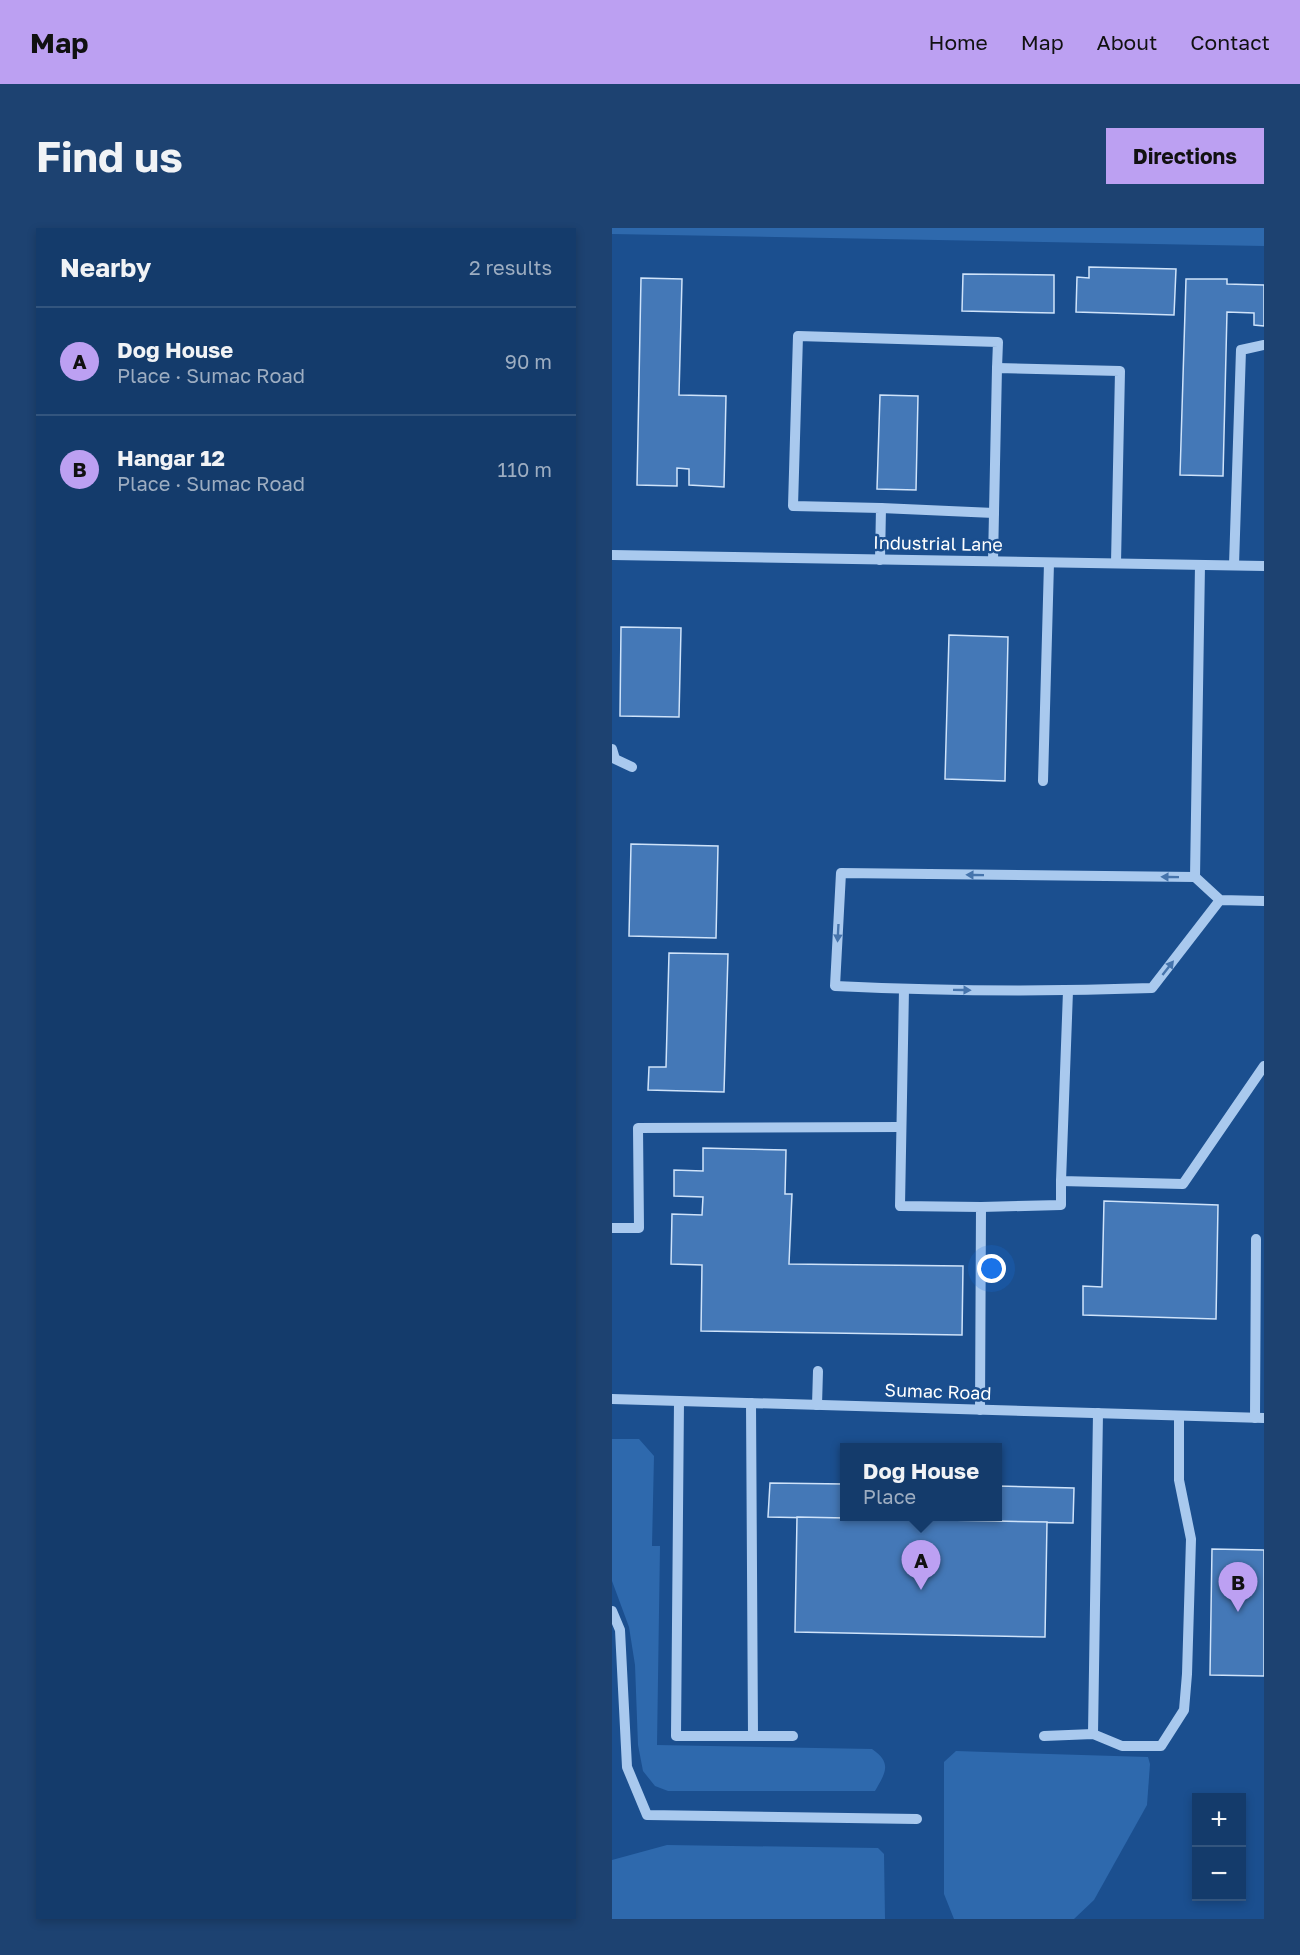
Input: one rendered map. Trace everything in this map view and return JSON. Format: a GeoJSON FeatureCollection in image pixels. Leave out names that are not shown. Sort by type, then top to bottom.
{"type":"FeatureCollection","features":[{"type":"Feature","properties":{"kind":"street"},"geometry":{"type":"LineString","coordinates":[[993,561],[998,342],[798,336],[793,506],[994,513]]}},
{"type":"Feature","properties":{"kind":"street"},"geometry":{"type":"LineString","coordinates":[[1234,566],[1240,350],[1264,345]]}},
{"type":"Feature","properties":{"kind":"street"},"geometry":{"type":"LineString","coordinates":[[997,368],[1120,371],[1116,563]]}},
{"type":"Feature","properties":{"kind":"street"},"geometry":{"type":"LineString","coordinates":[[880,560],[881,508]]}},
{"type":"Feature","properties":{"kind":"street","name":"Industrial Lane"},"geometry":{"type":"LineString","coordinates":[[612,555],[1264,566]]}},
{"type":"Feature","properties":{"kind":"street"},"geometry":{"type":"LineString","coordinates":[[1043,780],[1049,562]]}},
{"type":"Feature","properties":{"kind":"street"},"geometry":{"type":"LineString","coordinates":[[1195,877],[1200,565]]}},
{"type":"Feature","properties":{"kind":"street"},"geometry":{"type":"LineString","coordinates":[[612,749],[615,759],[632,767]]}},
{"type":"Feature","properties":{"kind":"street"},"geometry":{"type":"LineString","coordinates":[[1220,900],[1152,988],[1068,991],[836,986],[841,873],[1195,877],[1220,900],[1264,901]]}},
{"type":"Feature","properties":{"kind":"street"},"geometry":{"type":"LineString","coordinates":[[904,989],[900,1206],[981,1207],[1061,1205],[1068,991]]}},
{"type":"Feature","properties":{"kind":"street"},"geometry":{"type":"LineString","coordinates":[[1061,1181],[1183,1184],[1264,1066]]}},
{"type":"Feature","properties":{"kind":"street"},"geometry":{"type":"LineString","coordinates":[[612,1228],[639,1228],[638,1128],[901,1127]]}},
{"type":"Feature","properties":{"kind":"street"},"geometry":{"type":"LineString","coordinates":[[980,1410],[981,1207]]}},
{"type":"Feature","properties":{"kind":"street"},"geometry":{"type":"LineString","coordinates":[[1256,1239],[1259,1418]]}},
{"type":"Feature","properties":{"kind":"street"},"geometry":{"type":"LineString","coordinates":[[817,1405],[818,1371]]}},
{"type":"Feature","properties":{"kind":"street","name":"Sumac Road"},"geometry":{"type":"LineString","coordinates":[[612,1399],[1259,1418]]}},
{"type":"Feature","properties":{"kind":"street"},"geometry":{"type":"LineString","coordinates":[[679,1401],[676,1736],[793,1736]]}},
{"type":"Feature","properties":{"kind":"street"},"geometry":{"type":"LineString","coordinates":[[751,1403],[753,1735]]}},
{"type":"Feature","properties":{"kind":"street"},"geometry":{"type":"LineString","coordinates":[[1093,1734],[1098,1413]]}},
{"type":"Feature","properties":{"kind":"street"},"geometry":{"type":"LineString","coordinates":[[1044,1736],[1093,1734],[1122,1746],[1161,1746],[1184,1710],[1191,1539],[1179,1480],[1179,1416]]}},
{"type":"Feature","properties":{"kind":"street"},"geometry":{"type":"LineString","coordinates":[[612,1611],[620,1630],[627,1767],[647,1815],[917,1819]]}},
{"type":"Feature","properties":{"kind":"shaded area"},"geometry":{"type":"Polygon","coordinates":[[[612,228],[1264,228],[1264,246],[612,234],[612,228]]]}},
{"type":"Feature","properties":{"kind":"shaded area"},"geometry":{"type":"Polygon","coordinates":[[[612,1439],[639,1439],[654,1456],[652,1546],[660,1546],[657,1745],[872,1749],[885,1763],[884,1773],[875,1791],[668,1791],[655,1786],[643,1771],[638,1745],[635,1665],[629,1627],[612,1581],[612,1439]]]}},
{"type":"Feature","properties":{"kind":"shaded area"},"geometry":{"type":"Polygon","coordinates":[[[956,1751],[1148,1757],[1150,1764],[1147,1805],[1094,1900],[1074,1919],[954,1919],[944,1894],[944,1762],[956,1751]]]}},
{"type":"Feature","properties":{"kind":"shaded area"},"geometry":{"type":"Polygon","coordinates":[[[667,1845],[878,1848],[884,1854],[885,1919],[612,1919],[612,1860],[667,1845]]]}},
{"type":"Feature","properties":{"kind":"building"},"geometry":{"type":"Polygon","coordinates":[[[1089,267],[1176,269],[1174,315],[1076,312],[1077,277],[1089,278],[1089,267]]]}},
{"type":"Feature","properties":{"kind":"building"},"geometry":{"type":"Polygon","coordinates":[[[963,274],[1054,275],[1054,313],[962,311],[963,274]]]}},
{"type":"Feature","properties":{"kind":"building"},"geometry":{"type":"Polygon","coordinates":[[[641,278],[682,279],[679,395],[726,396],[724,487],[689,485],[689,469],[677,468],[677,486],[637,485],[641,278]]]}},
{"type":"Feature","properties":{"kind":"building"},"geometry":{"type":"Polygon","coordinates":[[[1186,279],[1227,279],[1227,284],[1264,285],[1264,326],[1254,325],[1254,313],[1227,312],[1223,476],[1180,475],[1186,279]]]}},
{"type":"Feature","properties":{"kind":"building"},"geometry":{"type":"Polygon","coordinates":[[[880,395],[918,396],[916,490],[877,489],[880,395]]]}},
{"type":"Feature","properties":{"kind":"building"},"geometry":{"type":"Polygon","coordinates":[[[621,627],[681,628],[679,717],[620,716],[621,627]]]}},
{"type":"Feature","properties":{"kind":"building"},"geometry":{"type":"Polygon","coordinates":[[[949,635],[1008,637],[1005,781],[945,779],[949,635]]]}},
{"type":"Feature","properties":{"kind":"building"},"geometry":{"type":"Polygon","coordinates":[[[631,844],[718,846],[716,938],[629,936],[631,844]]]}},
{"type":"Feature","properties":{"kind":"building"},"geometry":{"type":"Polygon","coordinates":[[[669,953],[728,954],[724,1092],[648,1090],[649,1067],[666,1067],[669,953]]]}},
{"type":"Feature","properties":{"kind":"building"},"geometry":{"type":"Polygon","coordinates":[[[703,1148],[786,1150],[785,1194],[792,1194],[789,1264],[963,1266],[962,1335],[701,1331],[702,1265],[671,1264],[672,1214],[702,1215],[703,1197],[674,1196],[674,1170],[703,1171],[703,1148]]]}},
{"type":"Feature","properties":{"kind":"building"},"geometry":{"type":"Polygon","coordinates":[[[1104,1201],[1218,1205],[1216,1319],[1083,1315],[1083,1286],[1102,1287],[1104,1201]]]}},
{"type":"Feature","properties":{"kind":"building"},"geometry":{"type":"Polygon","coordinates":[[[770,1483],[840,1484],[840,1518],[768,1517],[770,1483]]]}},
{"type":"Feature","properties":{"kind":"building"},"geometry":{"type":"Polygon","coordinates":[[[1002,1486],[1074,1488],[1073,1523],[971,1521],[1002,1521],[1002,1486]]]}},
{"type":"Feature","properties":{"kind":"building"},"geometry":{"type":"Polygon","coordinates":[[[797,1517],[840,1518],[840,1521],[1047,1522],[1045,1637],[795,1632],[797,1517]]]}},
{"type":"Feature","properties":{"kind":"building"},"geometry":{"type":"Polygon","coordinates":[[[1212,1549],[1264,1550],[1264,1676],[1210,1675],[1212,1549]]]}},
{"type":"Feature","properties":{"kind":"place","name":"Dog House"},"geometry":{"type":"Point","coordinates":[921,1590]}},
{"type":"Feature","properties":{"kind":"place","name":"Hangar 12"},"geometry":{"type":"Point","coordinates":[1238,1612]}}]}
